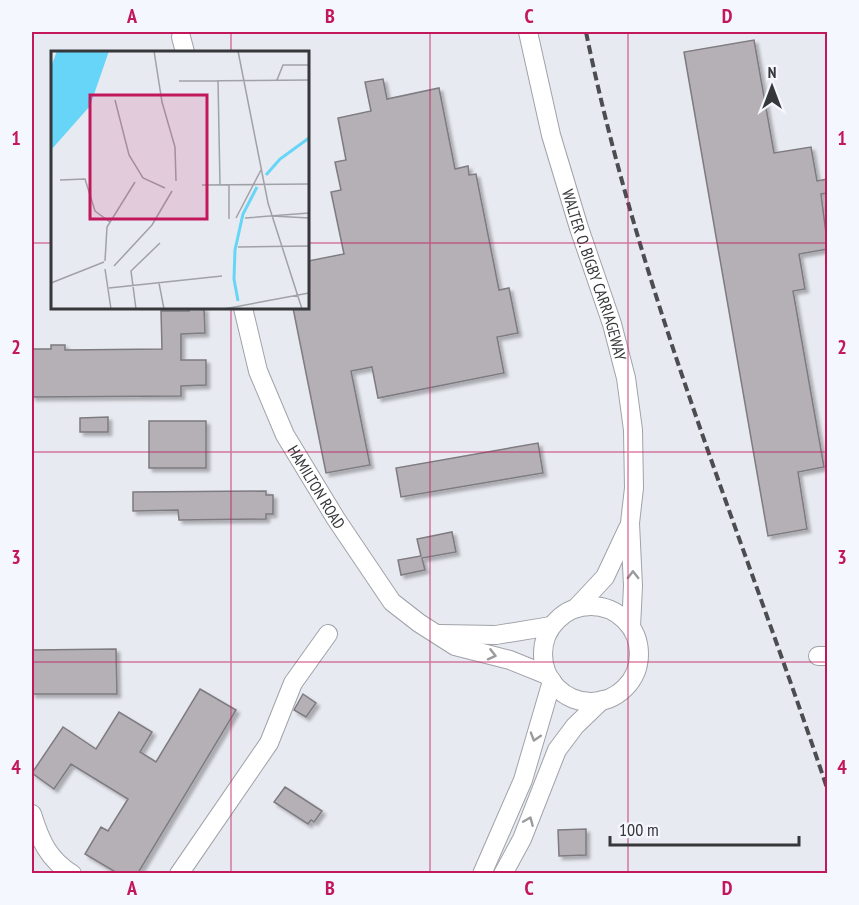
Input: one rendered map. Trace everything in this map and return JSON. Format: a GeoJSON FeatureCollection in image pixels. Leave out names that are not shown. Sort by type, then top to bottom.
{"type":"FeatureCollection","features":[{"type":"Feature","properties":{"kind":"street","name":"WALTER O. BIGBY CARRIAGEWAY"},"geometry":{"type":"LineString","coordinates":[[528,32],[551,135],[579,228],[612,324],[626,378],[633,430],[634,488],[630,523],[633,562],[631,627]]}},
{"type":"Feature","properties":{"kind":"street","name":"HAMILTON ROAD"},"geometry":{"type":"LineString","coordinates":[[243,309],[258,371],[285,435],[336,519],[392,602],[455,646],[510,660],[549,678]]}},
{"type":"Feature","properties":{"kind":"street","name":"WALTER O. BIGBY CARRIAGEWAY"},"geometry":{"type":"LineString","coordinates":[[576,608],[604,577],[630,523]]}},
{"type":"Feature","properties":{"kind":"street"},"geometry":{"type":"LineString","coordinates":[[482,873],[523,780],[549,678],[543,654],[545,640],[551,626],[562,615],[576,608],[591,606],[607,608],[631,627],[638,641],[639,656],[636,671],[628,684],[616,694],[602,700],[588,701],[574,698],[549,678]]}},
{"type":"Feature","properties":{"kind":"street","name":"HAMILTON ROAD"},"geometry":{"type":"LineString","coordinates":[[439,634],[495,635],[551,626]]}},
{"type":"Feature","properties":{"kind":"street"},"geometry":{"type":"LineString","coordinates":[[179,873],[269,743],[293,683],[328,634]]}},
{"type":"Feature","properties":{"kind":"street"},"geometry":{"type":"LineString","coordinates":[[503,873],[522,839],[557,750],[575,726],[602,700]]}},
{"type":"Feature","properties":{"kind":"street"},"geometry":{"type":"LineString","coordinates":[[32,814],[41,844],[61,867],[72,873]]}},
{"type":"Feature","properties":{"kind":"building"},"geometry":{"type":"Polygon","coordinates":[[[754,40],[774,153],[811,147],[817,181],[828,179],[828,193],[821,194],[828,249],[799,254],[805,289],[793,291],[824,467],[798,472],[807,529],[768,536],[684,52],[754,40]]]}},
{"type":"Feature","properties":{"kind":"building"},"geometry":{"type":"Polygon","coordinates":[[[383,79],[387,99],[439,88],[455,169],[468,166],[469,175],[476,174],[499,290],[509,288],[518,333],[497,337],[504,373],[378,398],[372,367],[351,371],[370,465],[326,473],[293,309],[309,309],[309,261],[344,254],[331,192],[341,190],[335,162],[346,160],[338,118],[371,111],[365,82],[383,79]]]}},
{"type":"Feature","properties":{"kind":"building"},"geometry":{"type":"Polygon","coordinates":[[[189,309],[204,309],[205,333],[181,334],[181,360],[206,360],[206,385],[181,386],[181,396],[32,397],[32,349],[51,349],[51,345],[65,345],[65,350],[162,349],[161,311],[189,311],[189,309]]]}},
{"type":"Feature","properties":{"kind":"building"},"geometry":{"type":"Polygon","coordinates":[[[108,417],[108,432],[80,432],[80,418],[108,417]]]}},
{"type":"Feature","properties":{"kind":"building"},"geometry":{"type":"Polygon","coordinates":[[[149,421],[206,421],[206,468],[149,468],[149,421]]]}},
{"type":"Feature","properties":{"kind":"building"},"geometry":{"type":"Polygon","coordinates":[[[538,443],[543,473],[401,497],[396,468],[538,443]]]}},
{"type":"Feature","properties":{"kind":"building"},"geometry":{"type":"Polygon","coordinates":[[[266,491],[266,495],[273,495],[273,514],[266,514],[266,519],[179,520],[178,510],[133,511],[133,492],[266,491]]]}},
{"type":"Feature","properties":{"kind":"building"},"geometry":{"type":"Polygon","coordinates":[[[452,532],[456,552],[422,558],[425,570],[401,575],[398,560],[421,556],[417,539],[452,532]]]}},
{"type":"Feature","properties":{"kind":"building"},"geometry":{"type":"Polygon","coordinates":[[[116,649],[117,694],[32,694],[32,650],[116,649]]]}},
{"type":"Feature","properties":{"kind":"building"},"geometry":{"type":"Polygon","coordinates":[[[200,689],[236,710],[138,873],[117,873],[85,854],[101,827],[108,831],[128,799],[71,764],[54,789],[32,773],[63,727],[96,749],[119,712],[152,732],[140,752],[156,762],[200,689]]]}},
{"type":"Feature","properties":{"kind":"building"},"geometry":{"type":"Polygon","coordinates":[[[303,694],[316,703],[306,717],[294,710],[303,694]]]}},
{"type":"Feature","properties":{"kind":"building"},"geometry":{"type":"Polygon","coordinates":[[[285,787],[322,811],[314,822],[311,820],[308,824],[274,802],[285,787]]]}},
{"type":"Feature","properties":{"kind":"building"},"geometry":{"type":"Polygon","coordinates":[[[586,829],[586,855],[559,856],[558,830],[586,829]]]}},
{"type":"Feature","properties":{"kind":"railway"},"geometry":{"type":"LineString","coordinates":[[586,32],[608,129],[634,225],[664,320],[695,415],[828,791]]}}]}
